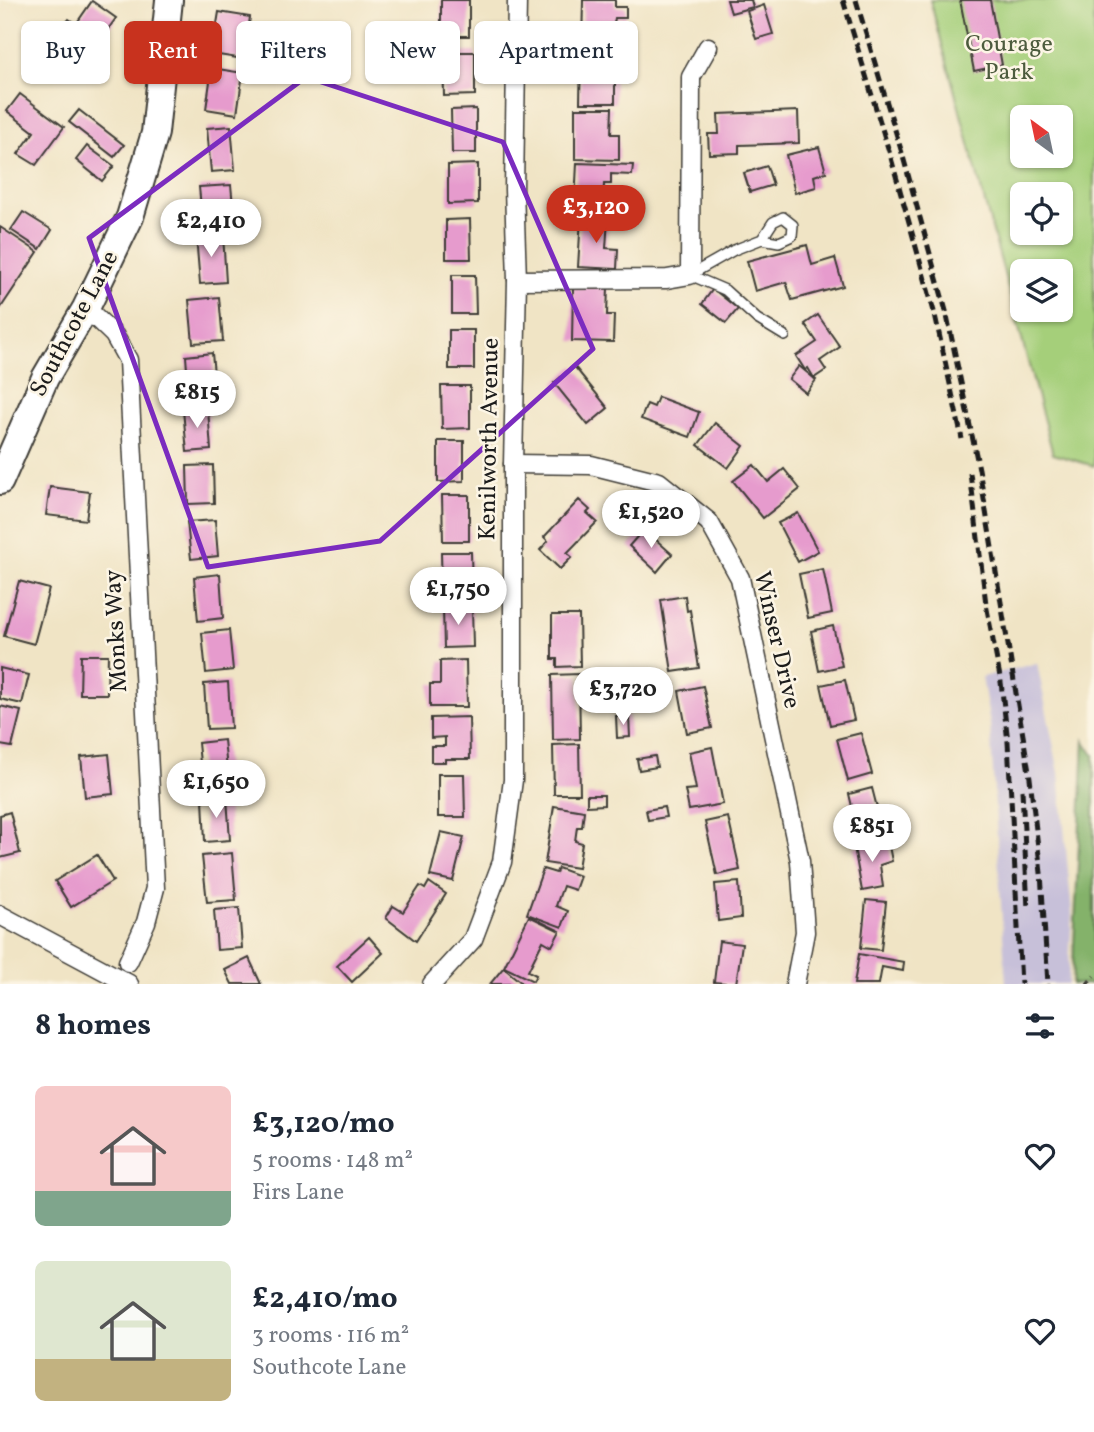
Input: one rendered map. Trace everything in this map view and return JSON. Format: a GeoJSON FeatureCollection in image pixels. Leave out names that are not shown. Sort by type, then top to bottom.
{"type":"FeatureCollection","features":[{"type":"Feature","properties":{"kind":"street","name":"Southcote Lane"},"geometry":{"type":"LineString","coordinates":[[1,474],[46,378],[86,308],[130,217],[155,133],[169,0]]}},
{"type":"Feature","properties":{"kind":"street","name":"Kenilworth Avenue"},"geometry":{"type":"LineString","coordinates":[[432,984],[473,939],[502,862],[513,780],[517,0]]}},
{"type":"Feature","properties":{"kind":"street"},"geometry":{"type":"LineString","coordinates":[[517,280],[667,279],[690,275],[691,77],[708,47]]}},
{"type":"Feature","properties":{"kind":"street","name":"Monks Way"},"geometry":{"type":"LineString","coordinates":[[86,308],[114,335],[128,360],[155,888],[146,922],[128,962]]}},
{"type":"Feature","properties":{"kind":"street","name":"Winser Drive"},"geometry":{"type":"LineString","coordinates":[[513,464],[591,465],[659,482],[709,522],[740,578],[800,860],[805,932],[795,984]]}},
{"type":"Feature","properties":{"kind":"street"},"geometry":{"type":"LineString","coordinates":[[0,915],[129,984]]}},
{"type":"Feature","properties":{"kind":"lane"},"geometry":{"type":"LineString","coordinates":[[690,275],[734,250],[762,239]]}},
{"type":"Feature","properties":{"kind":"lane"},"geometry":{"type":"LineString","coordinates":[[690,275],[725,290],[757,319],[785,336]]}},
{"type":"Feature","properties":{"kind":"path"},"geometry":{"type":"LineString","coordinates":[[1087,984],[1094,976]]}},
{"type":"Feature","properties":{"kind":"highlighted area"},"geometry":{"type":"Polygon","coordinates":[[[306,77],[503,142],[593,349],[380,541],[208,567],[89,238],[306,77]]]}},
{"type":"Feature","properties":{"kind":"shaded area"},"geometry":{"type":"Polygon","coordinates":[[[1037,663],[1059,773],[1072,913],[1068,984],[1006,984],[990,724],[982,677],[1037,663]]]}},
{"type":"Feature","properties":{"kind":"green space","name":"Courage Park"},"geometry":{"type":"Polygon","coordinates":[[[930,0],[1094,0],[1094,466],[1053,454],[1017,322],[1073,322],[1073,259],[1010,259],[1010,295],[930,0]]]}},
{"type":"Feature","properties":{"kind":"green space"},"geometry":{"type":"Polygon","coordinates":[[[1084,740],[1094,755],[1094,984],[1072,984],[1084,740]]]}},
{"type":"Feature","properties":{"kind":"building"},"geometry":{"type":"Polygon","coordinates":[[[441,0],[469,0],[469,36],[460,36],[460,21],[441,21],[441,0]]]}},
{"type":"Feature","properties":{"kind":"building"},"geometry":{"type":"Polygon","coordinates":[[[583,0],[615,0],[615,7],[626,7],[626,18],[615,18],[614,21],[583,21],[583,0]]]}},
{"type":"Feature","properties":{"kind":"building"},"geometry":{"type":"Polygon","coordinates":[[[727,0],[751,0],[753,7],[731,13],[727,0]]]}},
{"type":"Feature","properties":{"kind":"building"},"geometry":{"type":"Polygon","coordinates":[[[960,0],[990,0],[1002,65],[974,71],[960,0]]]}},
{"type":"Feature","properties":{"kind":"building"},"geometry":{"type":"Polygon","coordinates":[[[92,1],[116,18],[110,26],[110,21],[78,21],[92,1]]]}},
{"type":"Feature","properties":{"kind":"building"},"geometry":{"type":"Polygon","coordinates":[[[764,5],[773,34],[756,39],[747,11],[764,5]]]}},
{"type":"Feature","properties":{"kind":"building"},"geometry":{"type":"Polygon","coordinates":[[[219,12],[250,17],[249,21],[236,21],[236,58],[222,56],[222,21],[218,21],[219,12]]]}},
{"type":"Feature","properties":{"kind":"building"},"geometry":{"type":"Polygon","coordinates":[[[460,52],[474,52],[475,95],[444,96],[444,84],[460,84],[460,52]]]}},
{"type":"Feature","properties":{"kind":"building"},"geometry":{"type":"Polygon","coordinates":[[[222,70],[236,72],[236,84],[241,84],[237,114],[206,109],[210,84],[222,84],[222,70]]]}},
{"type":"Feature","properties":{"kind":"building"},"geometry":{"type":"Polygon","coordinates":[[[580,84],[615,84],[615,103],[580,103],[580,84]]]}},
{"type":"Feature","properties":{"kind":"building"},"geometry":{"type":"Polygon","coordinates":[[[20,94],[64,127],[36,165],[18,154],[34,132],[7,111],[20,94]]]}},
{"type":"Feature","properties":{"kind":"building"},"geometry":{"type":"Polygon","coordinates":[[[575,108],[612,108],[611,134],[619,134],[619,160],[575,159],[575,108]]]}},
{"type":"Feature","properties":{"kind":"building"},"geometry":{"type":"Polygon","coordinates":[[[476,109],[476,153],[452,153],[451,110],[476,109]]]}},
{"type":"Feature","properties":{"kind":"building"},"geometry":{"type":"Polygon","coordinates":[[[79,110],[124,145],[114,157],[69,122],[79,110]]]}},
{"type":"Feature","properties":{"kind":"building"},"geometry":{"type":"Polygon","coordinates":[[[798,111],[799,143],[739,145],[739,153],[709,154],[708,134],[719,134],[718,114],[798,111]]]}},
{"type":"Feature","properties":{"kind":"building"},"geometry":{"type":"Polygon","coordinates":[[[231,126],[235,170],[211,172],[207,128],[231,126]]]}},
{"type":"Feature","properties":{"kind":"building"},"geometry":{"type":"Polygon","coordinates":[[[87,146],[114,166],[102,181],[76,160],[87,146]]]}},
{"type":"Feature","properties":{"kind":"building"},"geometry":{"type":"Polygon","coordinates":[[[819,147],[826,172],[814,176],[816,187],[795,193],[786,155],[819,147]]]}},
{"type":"Feature","properties":{"kind":"building"},"geometry":{"type":"Polygon","coordinates":[[[577,163],[633,165],[632,175],[611,174],[611,184],[604,184],[603,204],[575,203],[577,163]]]}},
{"type":"Feature","properties":{"kind":"building"},"geometry":{"type":"Polygon","coordinates":[[[478,164],[478,203],[448,204],[448,165],[478,164]]]}},
{"type":"Feature","properties":{"kind":"building"},"geometry":{"type":"Polygon","coordinates":[[[767,166],[773,185],[750,192],[744,173],[767,166]]]}},
{"type":"Feature","properties":{"kind":"building"},"geometry":{"type":"Polygon","coordinates":[[[231,185],[235,226],[203,228],[199,187],[231,185]]]}},
{"type":"Feature","properties":{"kind":"building"},"geometry":{"type":"Polygon","coordinates":[[[23,212],[52,230],[40,249],[11,230],[23,212]]]}},
{"type":"Feature","properties":{"kind":"building"},"geometry":{"type":"Polygon","coordinates":[[[581,217],[608,219],[606,248],[618,249],[617,269],[578,267],[581,217]]]}},
{"type":"Feature","properties":{"kind":"building"},"geometry":{"type":"Polygon","coordinates":[[[470,219],[471,259],[446,259],[446,220],[470,219]]]}},
{"type":"Feature","properties":{"kind":"building"},"geometry":{"type":"Polygon","coordinates":[[[0,227],[38,252],[0,309],[0,227]]]}},
{"type":"Feature","properties":{"kind":"building"},"geometry":{"type":"Polygon","coordinates":[[[223,235],[226,282],[200,284],[196,236],[223,235]]]}},
{"type":"Feature","properties":{"kind":"building"},"geometry":{"type":"Polygon","coordinates":[[[807,245],[812,265],[835,258],[843,286],[792,300],[786,282],[755,291],[747,261],[807,245]]]}},
{"type":"Feature","properties":{"kind":"building"},"geometry":{"type":"Polygon","coordinates":[[[452,275],[475,275],[476,314],[452,314],[452,275]]]}},
{"type":"Feature","properties":{"kind":"building"},"geometry":{"type":"Polygon","coordinates":[[[573,287],[608,287],[607,315],[614,315],[613,342],[572,341],[573,287]]]}},
{"type":"Feature","properties":{"kind":"building"},"geometry":{"type":"Polygon","coordinates":[[[713,289],[738,309],[726,323],[702,304],[713,289]]]}},
{"type":"Feature","properties":{"kind":"building"},"geometry":{"type":"Polygon","coordinates":[[[219,297],[223,341],[193,343],[189,300],[219,297]]]}},
{"type":"Feature","properties":{"kind":"building"},"geometry":{"type":"Polygon","coordinates":[[[818,315],[840,347],[820,361],[826,370],[814,378],[796,356],[817,342],[805,324],[818,315]]]}},
{"type":"Feature","properties":{"kind":"building"},"geometry":{"type":"Polygon","coordinates":[[[449,330],[474,330],[474,369],[449,369],[449,330]]]}},
{"type":"Feature","properties":{"kind":"building"},"geometry":{"type":"Polygon","coordinates":[[[212,353],[216,395],[189,398],[186,356],[212,353]]]}},
{"type":"Feature","properties":{"kind":"building"},"geometry":{"type":"Polygon","coordinates":[[[574,366],[608,408],[588,425],[554,383],[574,366]]]}},
{"type":"Feature","properties":{"kind":"building"},"geometry":{"type":"Polygon","coordinates":[[[799,366],[816,380],[806,393],[789,379],[799,366]]]}},
{"type":"Feature","properties":{"kind":"building"},"geometry":{"type":"Polygon","coordinates":[[[441,386],[470,386],[470,428],[442,429],[441,386]]]}},
{"type":"Feature","properties":{"kind":"building"},"geometry":{"type":"Polygon","coordinates":[[[658,397],[699,412],[690,437],[641,419],[647,404],[654,407],[658,397]]]}},
{"type":"Feature","properties":{"kind":"building"},"geometry":{"type":"Polygon","coordinates":[[[208,409],[211,450],[187,452],[183,410],[208,409]]]}},
{"type":"Feature","properties":{"kind":"building"},"geometry":{"type":"Polygon","coordinates":[[[715,423],[744,446],[728,468],[698,445],[715,423]]]}},
{"type":"Feature","properties":{"kind":"building"},"geometry":{"type":"Polygon","coordinates":[[[438,441],[464,441],[464,481],[438,482],[438,441]]]}},
{"type":"Feature","properties":{"kind":"building"},"geometry":{"type":"Polygon","coordinates":[[[213,465],[214,503],[188,504],[187,466],[213,465]]]}},
{"type":"Feature","properties":{"kind":"building"},"geometry":{"type":"Polygon","coordinates":[[[754,465],[768,482],[784,469],[800,489],[763,518],[733,481],[754,465]]]}},
{"type":"Feature","properties":{"kind":"building"},"geometry":{"type":"Polygon","coordinates":[[[50,487],[90,492],[86,520],[46,515],[50,487]]]}},
{"type":"Feature","properties":{"kind":"building"},"geometry":{"type":"Polygon","coordinates":[[[442,495],[469,495],[469,541],[443,541],[442,495]]]}},
{"type":"Feature","properties":{"kind":"building"},"geometry":{"type":"Polygon","coordinates":[[[579,500],[590,510],[587,513],[597,522],[567,553],[572,557],[560,569],[540,550],[548,541],[544,537],[579,500]]]}},
{"type":"Feature","properties":{"kind":"building"},"geometry":{"type":"Polygon","coordinates":[[[798,513],[818,551],[798,562],[778,523],[798,513]]]}},
{"type":"Feature","properties":{"kind":"building"},"geometry":{"type":"Polygon","coordinates":[[[215,520],[218,556],[191,559],[187,522],[215,520]]]}},
{"type":"Feature","properties":{"kind":"building"},"geometry":{"type":"Polygon","coordinates":[[[644,529],[672,554],[657,572],[629,546],[644,529]]]}},
{"type":"Feature","properties":{"kind":"building"},"geometry":{"type":"Polygon","coordinates":[[[441,552],[471,552],[472,591],[442,592],[441,552]]]}},
{"type":"Feature","properties":{"kind":"building"},"geometry":{"type":"Polygon","coordinates":[[[823,569],[832,613],[808,618],[799,574],[823,569]]]}},
{"type":"Feature","properties":{"kind":"building"},"geometry":{"type":"Polygon","coordinates":[[[220,574],[223,618],[198,621],[194,577],[220,574]]]}},
{"type":"Feature","properties":{"kind":"building"},"geometry":{"type":"Polygon","coordinates":[[[19,581],[49,589],[34,644],[4,636],[19,581]]]}},
{"type":"Feature","properties":{"kind":"building"},"geometry":{"type":"Polygon","coordinates":[[[685,596],[687,611],[690,610],[699,668],[672,672],[661,600],[685,596]]]}},
{"type":"Feature","properties":{"kind":"building"},"geometry":{"type":"Polygon","coordinates":[[[443,607],[472,607],[473,647],[444,648],[443,607]]]}},
{"type":"Feature","properties":{"kind":"building"},"geometry":{"type":"Polygon","coordinates":[[[552,615],[579,615],[580,666],[557,667],[557,659],[552,659],[552,615]]]}},
{"type":"Feature","properties":{"kind":"building"},"geometry":{"type":"Polygon","coordinates":[[[833,626],[842,666],[819,671],[811,631],[833,626]]]}},
{"type":"Feature","properties":{"kind":"building"},"geometry":{"type":"Polygon","coordinates":[[[229,630],[233,670],[206,673],[202,633],[229,630]]]}},
{"type":"Feature","properties":{"kind":"building"},"geometry":{"type":"Polygon","coordinates":[[[81,655],[108,655],[107,694],[80,694],[81,655]]]}},
{"type":"Feature","properties":{"kind":"building"},"geometry":{"type":"Polygon","coordinates":[[[466,660],[467,707],[430,707],[430,684],[440,684],[440,661],[466,660]]]}},
{"type":"Feature","properties":{"kind":"building"},"geometry":{"type":"Polygon","coordinates":[[[0,668],[29,675],[22,704],[0,699],[0,668]]]}},
{"type":"Feature","properties":{"kind":"building"},"geometry":{"type":"Polygon","coordinates":[[[579,674],[580,739],[553,740],[552,675],[579,674]]]}},
{"type":"Feature","properties":{"kind":"building"},"geometry":{"type":"Polygon","coordinates":[[[845,680],[854,720],[830,725],[821,685],[845,680]]]}},
{"type":"Feature","properties":{"kind":"building"},"geometry":{"type":"Polygon","coordinates":[[[228,682],[231,728],[207,729],[204,684],[228,682]]]}},
{"type":"Feature","properties":{"kind":"building"},"geometry":{"type":"Polygon","coordinates":[[[703,686],[712,728],[687,733],[679,691],[703,686]]]}},
{"type":"Feature","properties":{"kind":"building"},"geometry":{"type":"Polygon","coordinates":[[[0,706],[21,711],[12,747],[0,745],[0,706]]]}},
{"type":"Feature","properties":{"kind":"building"},"geometry":{"type":"Polygon","coordinates":[[[616,716],[629,716],[630,737],[617,738],[616,716]]]}},
{"type":"Feature","properties":{"kind":"building"},"geometry":{"type":"Polygon","coordinates":[[[469,717],[470,759],[431,762],[431,746],[445,746],[445,737],[431,738],[431,718],[469,717]]]}},
{"type":"Feature","properties":{"kind":"building"},"geometry":{"type":"Polygon","coordinates":[[[861,733],[872,774],[848,781],[837,739],[861,733]]]}},
{"type":"Feature","properties":{"kind":"building"},"geometry":{"type":"Polygon","coordinates":[[[224,740],[229,789],[203,792],[198,743],[224,740]]]}},
{"type":"Feature","properties":{"kind":"building"},"geometry":{"type":"Polygon","coordinates":[[[579,744],[580,794],[554,794],[553,745],[579,744]]]}},
{"type":"Feature","properties":{"kind":"building"},"geometry":{"type":"Polygon","coordinates":[[[712,747],[723,804],[689,810],[685,790],[696,789],[689,752],[712,747]]]}},
{"type":"Feature","properties":{"kind":"building"},"geometry":{"type":"Polygon","coordinates":[[[109,754],[113,794],[85,797],[81,757],[109,754]]]}},
{"type":"Feature","properties":{"kind":"building"},"geometry":{"type":"Polygon","coordinates":[[[655,756],[657,767],[639,770],[637,759],[655,756]]]}},
{"type":"Feature","properties":{"kind":"building"},"geometry":{"type":"Polygon","coordinates":[[[438,774],[464,774],[465,817],[438,817],[438,774]]]}},
{"type":"Feature","properties":{"kind":"building"},"geometry":{"type":"Polygon","coordinates":[[[872,788],[884,835],[860,839],[849,794],[872,788]]]}},
{"type":"Feature","properties":{"kind":"building"},"geometry":{"type":"Polygon","coordinates":[[[587,795],[604,795],[604,805],[587,806],[587,795]]]}},
{"type":"Feature","properties":{"kind":"building"},"geometry":{"type":"Polygon","coordinates":[[[227,798],[230,840],[205,842],[203,799],[227,798]]]}},
{"type":"Feature","properties":{"kind":"building"},"geometry":{"type":"Polygon","coordinates":[[[554,806],[584,811],[582,827],[577,827],[575,841],[582,843],[578,868],[545,863],[554,806]]]}},
{"type":"Feature","properties":{"kind":"building"},"geometry":{"type":"Polygon","coordinates":[[[664,807],[666,817],[648,820],[646,810],[664,807]]]}},
{"type":"Feature","properties":{"kind":"building"},"geometry":{"type":"Polygon","coordinates":[[[10,812],[20,853],[0,858],[0,815],[10,812]]]}},
{"type":"Feature","properties":{"kind":"building"},"geometry":{"type":"Polygon","coordinates":[[[728,817],[740,870],[717,875],[705,822],[728,817]]]}},
{"type":"Feature","properties":{"kind":"building"},"geometry":{"type":"Polygon","coordinates":[[[441,832],[464,837],[453,881],[430,876],[441,832]]]}},
{"type":"Feature","properties":{"kind":"building"},"geometry":{"type":"Polygon","coordinates":[[[888,841],[892,861],[880,865],[883,887],[862,891],[854,847],[888,841]]]}},
{"type":"Feature","properties":{"kind":"building"},"geometry":{"type":"Polygon","coordinates":[[[232,853],[236,900],[207,902],[202,856],[232,853]]]}},
{"type":"Feature","properties":{"kind":"building"},"geometry":{"type":"Polygon","coordinates":[[[97,855],[113,881],[71,907],[55,881],[97,855]]]}},
{"type":"Feature","properties":{"kind":"building"},"geometry":{"type":"Polygon","coordinates":[[[558,868],[580,876],[575,890],[563,886],[559,897],[556,906],[568,911],[562,927],[527,914],[543,869],[556,873],[558,868]]]}},
{"type":"Feature","properties":{"kind":"building"},"geometry":{"type":"Polygon","coordinates":[[[429,882],[446,894],[416,941],[386,918],[393,906],[403,912],[420,886],[425,889],[429,882]]]}},
{"type":"Feature","properties":{"kind":"building"},"geometry":{"type":"Polygon","coordinates":[[[739,882],[741,918],[718,921],[715,884],[739,882]]]}},
{"type":"Feature","properties":{"kind":"building"},"geometry":{"type":"Polygon","coordinates":[[[866,900],[886,902],[881,950],[861,948],[866,900]]]}},
{"type":"Feature","properties":{"kind":"building"},"geometry":{"type":"Polygon","coordinates":[[[239,908],[242,948],[217,950],[214,910],[239,908]]]}},
{"type":"Feature","properties":{"kind":"building"},"geometry":{"type":"Polygon","coordinates":[[[529,916],[560,931],[552,946],[543,941],[528,971],[536,975],[533,981],[504,967],[529,916]]]}},
{"type":"Feature","properties":{"kind":"building"},"geometry":{"type":"Polygon","coordinates":[[[369,937],[383,953],[352,982],[337,966],[369,937]]]}},
{"type":"Feature","properties":{"kind":"building"},"geometry":{"type":"Polygon","coordinates":[[[719,941],[742,944],[736,984],[714,982],[719,941]]]}},
{"type":"Feature","properties":{"kind":"building"},"geometry":{"type":"Polygon","coordinates":[[[859,954],[904,962],[903,971],[882,967],[879,984],[854,984],[859,954]]]}},
{"type":"Feature","properties":{"kind":"building"},"geometry":{"type":"Polygon","coordinates":[[[249,958],[261,984],[232,984],[225,970],[249,958]]]}},
{"type":"Feature","properties":{"kind":"building"},"geometry":{"type":"Polygon","coordinates":[[[503,968],[505,969],[523,984],[490,984],[503,968]]]}},
{"type":"Feature","properties":{"kind":"railway"},"geometry":{"type":"LineString","coordinates":[[843,0],[935,315],[962,439]]}},
{"type":"Feature","properties":{"kind":"railway"},"geometry":{"type":"LineString","coordinates":[[856,0],[946,311],[979,469],[1030,778],[1041,873],[1048,984]]}},
{"type":"Feature","properties":{"kind":"railway"},"geometry":{"type":"LineString","coordinates":[[970,473],[986,604],[1001,682],[1008,742],[1021,984]]}},
{"type":"Feature","properties":{"kind":"railway"},"geometry":{"type":"LineString","coordinates":[[1022,790],[1028,909]]}}]}
